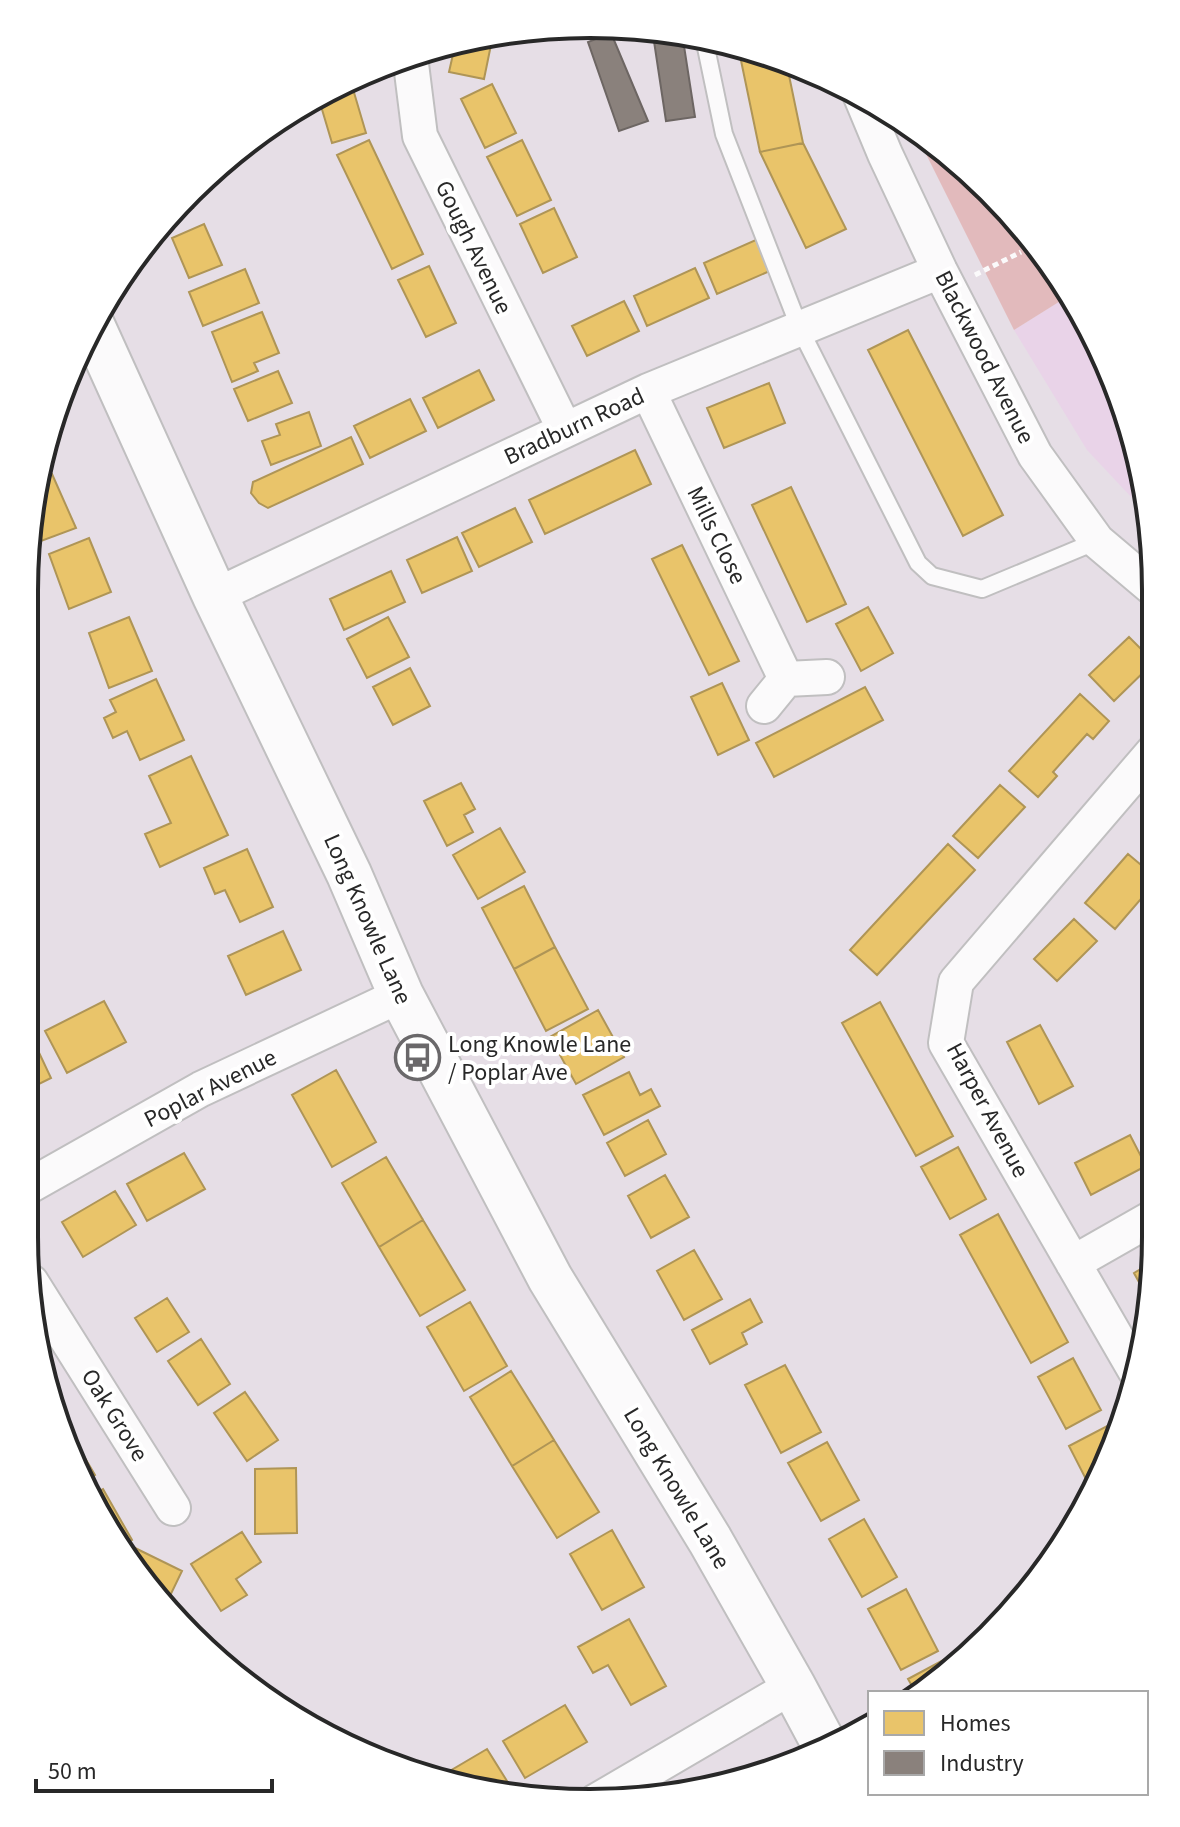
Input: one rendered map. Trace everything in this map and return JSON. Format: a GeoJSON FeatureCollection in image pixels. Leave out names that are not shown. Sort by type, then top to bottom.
{"type":"FeatureCollection","features":[{"type":"Feature","properties":{"kind":"main road","name":"Long Knowle Lane"},"geometry":{"type":"LineString","coordinates":[[99,339],[215,596],[349,874],[401,995],[550,1278],[710,1540],[821,1738]]}},
{"type":"Feature","properties":{"kind":"street","name":"Gough Avenue"},"geometry":{"type":"LineString","coordinates":[[411,68],[420,136],[565,430]]}},
{"type":"Feature","properties":{"kind":"street","name":"Blackwood Avenue"},"geometry":{"type":"LineString","coordinates":[[868,113],[944,279],[1035,455],[1097,541],[1142,579]]}},
{"type":"Feature","properties":{"kind":"street","name":"Bradburn Road"},"geometry":{"type":"LineString","coordinates":[[215,596],[648,391],[800,329],[944,279]]}},
{"type":"Feature","properties":{"kind":"street","name":"Mills Close"},"geometry":{"type":"LineString","coordinates":[[648,391],[786,679]]}},
{"type":"Feature","properties":{"kind":"street"},"geometry":{"type":"LineString","coordinates":[[764,706],[786,679],[827,677]]}},
{"type":"Feature","properties":{"kind":"street","name":"Harper Avenue"},"geometry":{"type":"LineString","coordinates":[[1128,1358],[946,1043],[956,982],[1142,765]]}},
{"type":"Feature","properties":{"kind":"street","name":"Poplar Avenue"},"geometry":{"type":"LineString","coordinates":[[38,1181],[201,1089],[401,995]]}},
{"type":"Feature","properties":{"kind":"street"},"geometry":{"type":"LineString","coordinates":[[1073,1263],[1142,1224]]}},
{"type":"Feature","properties":{"kind":"street","name":"Oak Grove"},"geometry":{"type":"LineString","coordinates":[[42,1299],[173,1508]]}},
{"type":"Feature","properties":{"kind":"street"},"geometry":{"type":"LineString","coordinates":[[619,1788],[793,1686]]}},
{"type":"Feature","properties":{"kind":"lane"},"geometry":{"type":"LineString","coordinates":[[707,51],[724,134],[800,329],[918,563],[932,576],[982,589],[1097,541]]}},
{"type":"Feature","properties":{"kind":"path"},"geometry":{"type":"LineString","coordinates":[[944,279],[1021,252]]}},
{"type":"Feature","properties":{"kind":"shaded area"},"geometry":{"type":"Polygon","coordinates":[[[924,151],[954,175],[1005,226],[1060,301],[1014,330],[924,151]]]}},
{"type":"Feature","properties":{"kind":"shaded area"},"geometry":{"type":"Polygon","coordinates":[[[1060,301],[1085,346],[1113,413],[1134,500],[1087,450],[1014,330],[1060,301]]]}},
{"type":"Feature","properties":{"kind":"building: Homes"},"geometry":{"type":"Polygon","coordinates":[[[490,48],[484,79],[449,72],[453,56],[490,48]]]}},
{"type":"Feature","properties":{"kind":"building: Homes"},"geometry":{"type":"Polygon","coordinates":[[[741,59],[789,75],[803,143],[760,152],[741,59]]]}},
{"type":"Feature","properties":{"kind":"building: Homes"},"geometry":{"type":"Polygon","coordinates":[[[492,84],[516,133],[485,148],[461,99],[492,84]]]}},
{"type":"Feature","properties":{"kind":"building: Homes"},"geometry":{"type":"Polygon","coordinates":[[[354,91],[366,133],[332,143],[322,108],[354,91]]]}},
{"type":"Feature","properties":{"kind":"building: Homes"},"geometry":{"type":"Polygon","coordinates":[[[369,140],[423,254],[392,269],[337,155],[369,140]]]}},
{"type":"Feature","properties":{"kind":"building: Homes"},"geometry":{"type":"Polygon","coordinates":[[[522,140],[551,200],[517,216],[487,157],[522,140]]]}},
{"type":"Feature","properties":{"kind":"building: Homes"},"geometry":{"type":"Polygon","coordinates":[[[803,143],[846,229],[806,248],[760,152],[803,143]]]}},
{"type":"Feature","properties":{"kind":"building: Homes"},"geometry":{"type":"Polygon","coordinates":[[[554,208],[577,257],[543,273],[520,224],[554,208]]]}},
{"type":"Feature","properties":{"kind":"building: Homes"},"geometry":{"type":"Polygon","coordinates":[[[204,224],[222,265],[189,278],[172,238],[204,224]]]}},
{"type":"Feature","properties":{"kind":"building: Homes"},"geometry":{"type":"Polygon","coordinates":[[[758,239],[772,270],[717,294],[704,263],[758,239]]]}},
{"type":"Feature","properties":{"kind":"building: Homes"},"geometry":{"type":"Polygon","coordinates":[[[429,266],[456,323],[426,337],[398,280],[429,266]]]}},
{"type":"Feature","properties":{"kind":"building: Homes"},"geometry":{"type":"Polygon","coordinates":[[[695,268],[709,298],[647,326],[634,296],[695,268]]]}},
{"type":"Feature","properties":{"kind":"building: Homes"},"geometry":{"type":"Polygon","coordinates":[[[245,269],[259,303],[203,326],[189,292],[245,269]]]}},
{"type":"Feature","properties":{"kind":"building: Homes"},"geometry":{"type":"Polygon","coordinates":[[[624,301],[639,331],[587,356],[572,326],[624,301]]]}},
{"type":"Feature","properties":{"kind":"building: Homes"},"geometry":{"type":"Polygon","coordinates":[[[262,312],[279,353],[254,363],[258,371],[232,382],[212,332],[262,312]]]}},
{"type":"Feature","properties":{"kind":"building: Homes"},"geometry":{"type":"Polygon","coordinates":[[[908,330],[1003,515],[963,536],[868,350],[908,330]]]}},
{"type":"Feature","properties":{"kind":"building: Homes"},"geometry":{"type":"Polygon","coordinates":[[[479,370],[494,400],[438,428],[423,398],[479,370]]]}},
{"type":"Feature","properties":{"kind":"building: Homes"},"geometry":{"type":"Polygon","coordinates":[[[278,371],[292,403],[248,421],[234,389],[278,371]]]}},
{"type":"Feature","properties":{"kind":"building: Homes"},"geometry":{"type":"Polygon","coordinates":[[[769,383],[785,423],[724,448],[707,408],[769,383]]]}},
{"type":"Feature","properties":{"kind":"building: Homes"},"geometry":{"type":"Polygon","coordinates":[[[410,399],[426,431],[370,458],[354,426],[410,399]]]}},
{"type":"Feature","properties":{"kind":"building: Homes"},"geometry":{"type":"Polygon","coordinates":[[[309,412],[321,446],[271,465],[262,441],[280,435],[276,424],[309,412]]]}},
{"type":"Feature","properties":{"kind":"building: Homes"},"geometry":{"type":"Polygon","coordinates":[[[351,437],[363,464],[268,508],[251,493],[253,482],[351,437]]]}},
{"type":"Feature","properties":{"kind":"building: Homes"},"geometry":{"type":"Polygon","coordinates":[[[635,450],[651,484],[545,534],[529,500],[635,450]]]}},
{"type":"Feature","properties":{"kind":"building: Homes"},"geometry":{"type":"Polygon","coordinates":[[[51,475],[76,528],[40,541],[43,518],[51,475]]]}},
{"type":"Feature","properties":{"kind":"building: Homes"},"geometry":{"type":"Polygon","coordinates":[[[791,487],[846,604],[807,622],[752,505],[791,487]]]}},
{"type":"Feature","properties":{"kind":"building: Homes"},"geometry":{"type":"Polygon","coordinates":[[[515,508],[532,542],[479,567],[462,533],[515,508]]]}},
{"type":"Feature","properties":{"kind":"building: Homes"},"geometry":{"type":"Polygon","coordinates":[[[457,537],[472,571],[422,593],[407,560],[457,537]]]}},
{"type":"Feature","properties":{"kind":"building: Homes"},"geometry":{"type":"Polygon","coordinates":[[[89,538],[111,592],[69,609],[49,554],[89,538]]]}},
{"type":"Feature","properties":{"kind":"building: Homes"},"geometry":{"type":"Polygon","coordinates":[[[682,545],[739,661],[709,675],[652,559],[682,545]]]}},
{"type":"Feature","properties":{"kind":"building: Homes"},"geometry":{"type":"Polygon","coordinates":[[[391,571],[405,602],[344,630],[330,599],[391,571]]]}},
{"type":"Feature","properties":{"kind":"building: Homes"},"geometry":{"type":"Polygon","coordinates":[[[868,607],[893,653],[861,671],[836,624],[868,607]]]}},
{"type":"Feature","properties":{"kind":"building: Homes"},"geometry":{"type":"Polygon","coordinates":[[[129,617],[152,671],[109,688],[89,633],[129,617]]]}},
{"type":"Feature","properties":{"kind":"building: Homes"},"geometry":{"type":"Polygon","coordinates":[[[388,617],[409,657],[367,678],[347,639],[388,617]]]}},
{"type":"Feature","properties":{"kind":"building: Homes"},"geometry":{"type":"Polygon","coordinates":[[[1129,637],[1142,650],[1142,674],[1114,701],[1089,675],[1129,637]]]}},
{"type":"Feature","properties":{"kind":"building: Homes"},"geometry":{"type":"Polygon","coordinates":[[[410,668],[430,706],[393,725],[373,687],[410,668]]]}},
{"type":"Feature","properties":{"kind":"building: Homes"},"geometry":{"type":"Polygon","coordinates":[[[156,679],[184,740],[140,760],[127,731],[113,738],[104,718],[116,712],[110,700],[156,679]]]}},
{"type":"Feature","properties":{"kind":"building: Homes"},"geometry":{"type":"Polygon","coordinates":[[[722,683],[749,740],[718,755],[691,697],[722,683]]]}},
{"type":"Feature","properties":{"kind":"building: Homes"},"geometry":{"type":"Polygon","coordinates":[[[865,687],[883,720],[774,777],[756,743],[865,687]]]}},
{"type":"Feature","properties":{"kind":"building: Homes"},"geometry":{"type":"Polygon","coordinates":[[[1080,694],[1109,721],[1093,739],[1087,734],[1053,772],[1057,776],[1038,797],[1009,771],[1080,694]]]}},
{"type":"Feature","properties":{"kind":"building: Homes"},"geometry":{"type":"Polygon","coordinates":[[[191,756],[228,835],[160,867],[145,834],[171,823],[149,776],[191,756]]]}},
{"type":"Feature","properties":{"kind":"building: Homes"},"geometry":{"type":"Polygon","coordinates":[[[461,783],[475,809],[464,815],[473,832],[447,846],[424,801],[461,783]]]}},
{"type":"Feature","properties":{"kind":"building: Homes"},"geometry":{"type":"Polygon","coordinates":[[[1000,785],[1025,807],[978,858],[953,836],[1000,785]]]}},
{"type":"Feature","properties":{"kind":"building: Homes"},"geometry":{"type":"Polygon","coordinates":[[[500,828],[525,872],[478,899],[453,855],[500,828]]]}},
{"type":"Feature","properties":{"kind":"building: Homes"},"geometry":{"type":"Polygon","coordinates":[[[948,844],[975,870],[877,975],[850,950],[948,844]]]}},
{"type":"Feature","properties":{"kind":"building: Homes"},"geometry":{"type":"Polygon","coordinates":[[[247,849],[273,907],[240,922],[225,890],[215,894],[204,868],[247,849]]]}},
{"type":"Feature","properties":{"kind":"building: Homes"},"geometry":{"type":"Polygon","coordinates":[[[1128,854],[1142,866],[1142,898],[1115,929],[1085,903],[1128,854]]]}},
{"type":"Feature","properties":{"kind":"building: Homes"},"geometry":{"type":"Polygon","coordinates":[[[524,886],[555,947],[514,969],[482,908],[524,886]]]}},
{"type":"Feature","properties":{"kind":"building: Homes"},"geometry":{"type":"Polygon","coordinates":[[[1074,919],[1097,941],[1057,981],[1034,959],[1074,919]]]}},
{"type":"Feature","properties":{"kind":"building: Homes"},"geometry":{"type":"Polygon","coordinates":[[[283,931],[301,970],[246,995],[228,956],[283,931]]]}},
{"type":"Feature","properties":{"kind":"building: Homes"},"geometry":{"type":"Polygon","coordinates":[[[555,947],[588,1009],[546,1031],[514,969],[555,947]]]}},
{"type":"Feature","properties":{"kind":"building: Homes"},"geometry":{"type":"Polygon","coordinates":[[[104,1001],[126,1042],[67,1073],[45,1031],[104,1001]]]}},
{"type":"Feature","properties":{"kind":"building: Homes"},"geometry":{"type":"Polygon","coordinates":[[[880,1002],[953,1136],[916,1156],[842,1023],[880,1002]]]}},
{"type":"Feature","properties":{"kind":"building: Homes"},"geometry":{"type":"Polygon","coordinates":[[[598,1010],[624,1057],[576,1084],[550,1037],[598,1010]]]}},
{"type":"Feature","properties":{"kind":"building: Homes"},"geometry":{"type":"Polygon","coordinates":[[[1040,1025],[1073,1086],[1039,1104],[1007,1042],[1040,1025]]]}},
{"type":"Feature","properties":{"kind":"building: Homes"},"geometry":{"type":"Polygon","coordinates":[[[38,1050],[51,1078],[38,1084],[38,1050]]]}},
{"type":"Feature","properties":{"kind":"building: Homes"},"geometry":{"type":"Polygon","coordinates":[[[336,1070],[376,1142],[332,1167],[292,1095],[336,1070]]]}},
{"type":"Feature","properties":{"kind":"building: Homes"},"geometry":{"type":"Polygon","coordinates":[[[629,1072],[640,1095],[651,1089],[660,1106],[604,1135],[583,1095],[629,1072]]]}},
{"type":"Feature","properties":{"kind":"building: Homes"},"geometry":{"type":"Polygon","coordinates":[[[648,1120],[666,1154],[625,1176],[607,1143],[648,1120]]]}},
{"type":"Feature","properties":{"kind":"building: Homes"},"geometry":{"type":"Polygon","coordinates":[[[1130,1135],[1142,1158],[1142,1168],[1091,1195],[1075,1163],[1130,1135]]]}},
{"type":"Feature","properties":{"kind":"building: Homes"},"geometry":{"type":"Polygon","coordinates":[[[958,1147],[986,1199],[950,1219],[921,1167],[958,1147]]]}},
{"type":"Feature","properties":{"kind":"building: Homes"},"geometry":{"type":"Polygon","coordinates":[[[184,1153],[205,1189],[147,1221],[127,1184],[184,1153]]]}},
{"type":"Feature","properties":{"kind":"building: Homes"},"geometry":{"type":"Polygon","coordinates":[[[386,1157],[423,1220],[379,1247],[342,1183],[386,1157]]]}},
{"type":"Feature","properties":{"kind":"building: Homes"},"geometry":{"type":"Polygon","coordinates":[[[665,1175],[689,1217],[651,1238],[628,1196],[665,1175]]]}},
{"type":"Feature","properties":{"kind":"building: Homes"},"geometry":{"type":"Polygon","coordinates":[[[115,1191],[136,1225],[83,1257],[62,1222],[115,1191]]]}},
{"type":"Feature","properties":{"kind":"building: Homes"},"geometry":{"type":"Polygon","coordinates":[[[998,1214],[1068,1342],[1031,1363],[960,1235],[998,1214]]]}},
{"type":"Feature","properties":{"kind":"building: Homes"},"geometry":{"type":"Polygon","coordinates":[[[423,1220],[465,1290],[420,1316],[379,1247],[423,1220]]]}},
{"type":"Feature","properties":{"kind":"building: Homes"},"geometry":{"type":"Polygon","coordinates":[[[694,1250],[722,1299],[684,1320],[657,1271],[694,1250]]]}},
{"type":"Feature","properties":{"kind":"building: Homes"},"geometry":{"type":"Polygon","coordinates":[[[1141,1269],[1140,1284],[1134,1273],[1141,1269]]]}},
{"type":"Feature","properties":{"kind":"building: Homes"},"geometry":{"type":"Polygon","coordinates":[[[167,1298],[189,1332],[157,1352],[135,1318],[167,1298]]]}},
{"type":"Feature","properties":{"kind":"building: Homes"},"geometry":{"type":"Polygon","coordinates":[[[750,1299],[762,1322],[742,1333],[747,1344],[710,1364],[692,1330],[750,1299]]]}},
{"type":"Feature","properties":{"kind":"building: Homes"},"geometry":{"type":"Polygon","coordinates":[[[470,1302],[507,1366],[464,1391],[427,1327],[470,1302]]]}},
{"type":"Feature","properties":{"kind":"building: Homes"},"geometry":{"type":"Polygon","coordinates":[[[201,1339],[230,1384],[198,1405],[168,1361],[201,1339]]]}},
{"type":"Feature","properties":{"kind":"building: Homes"},"geometry":{"type":"Polygon","coordinates":[[[1073,1358],[1101,1410],[1066,1429],[1038,1377],[1073,1358]]]}},
{"type":"Feature","properties":{"kind":"building: Homes"},"geometry":{"type":"Polygon","coordinates":[[[785,1365],[821,1432],[781,1453],[745,1385],[785,1365]]]}},
{"type":"Feature","properties":{"kind":"building: Homes"},"geometry":{"type":"Polygon","coordinates":[[[511,1371],[554,1440],[512,1466],[470,1397],[511,1371]]]}},
{"type":"Feature","properties":{"kind":"building: Homes"},"geometry":{"type":"Polygon","coordinates":[[[245,1392],[278,1440],[247,1461],[214,1413],[245,1392]]]}},
{"type":"Feature","properties":{"kind":"building: Homes"},"geometry":{"type":"Polygon","coordinates":[[[1109,1425],[1086,1479],[1069,1446],[1109,1425]]]}},
{"type":"Feature","properties":{"kind":"building: Homes"},"geometry":{"type":"Polygon","coordinates":[[[554,1440],[599,1512],[557,1538],[512,1466],[554,1440]]]}},
{"type":"Feature","properties":{"kind":"building: Homes"},"geometry":{"type":"Polygon","coordinates":[[[827,1442],[859,1500],[821,1521],[788,1463],[827,1442]]]}},
{"type":"Feature","properties":{"kind":"building: Homes"},"geometry":{"type":"Polygon","coordinates":[[[296,1468],[297,1533],[255,1534],[255,1469],[296,1468]]]}},
{"type":"Feature","properties":{"kind":"building: Homes"},"geometry":{"type":"Polygon","coordinates":[[[103,1489],[132,1540],[129,1541],[100,1491],[103,1489]]]}},
{"type":"Feature","properties":{"kind":"building: Homes"},"geometry":{"type":"Polygon","coordinates":[[[864,1519],[897,1577],[862,1597],[829,1539],[864,1519]]]}},
{"type":"Feature","properties":{"kind":"building: Homes"},"geometry":{"type":"Polygon","coordinates":[[[612,1530],[644,1587],[602,1610],[570,1554],[612,1530]]]}},
{"type":"Feature","properties":{"kind":"building: Homes"},"geometry":{"type":"Polygon","coordinates":[[[242,1532],[261,1562],[236,1579],[247,1595],[221,1611],[191,1564],[242,1532]]]}},
{"type":"Feature","properties":{"kind":"building: Homes"},"geometry":{"type":"Polygon","coordinates":[[[133,1547],[182,1571],[170,1595],[133,1547]]]}},
{"type":"Feature","properties":{"kind":"building: Homes"},"geometry":{"type":"Polygon","coordinates":[[[906,1589],[938,1651],[901,1670],[868,1609],[906,1589]]]}},
{"type":"Feature","properties":{"kind":"building: Homes"},"geometry":{"type":"Polygon","coordinates":[[[629,1619],[666,1686],[631,1705],[608,1665],[593,1673],[578,1647],[629,1619]]]}},
{"type":"Feature","properties":{"kind":"building: Homes"},"geometry":{"type":"Polygon","coordinates":[[[946,1658],[912,1685],[908,1679],[946,1658]]]}},
{"type":"Feature","properties":{"kind":"building: Homes"},"geometry":{"type":"Polygon","coordinates":[[[565,1705],[587,1742],[525,1778],[503,1741],[565,1705]]]}},
{"type":"Feature","properties":{"kind":"building: Homes"},"geometry":{"type":"Polygon","coordinates":[[[487,1749],[508,1782],[482,1778],[450,1771],[487,1749]]]}},
{"type":"Feature","properties":{"kind":"building: Industry"},"geometry":{"type":"Polygon","coordinates":[[[598,38],[613,39],[648,121],[619,131],[588,42],[598,38]]]}},
{"type":"Feature","properties":{"kind":"building: Industry"},"geometry":{"type":"Polygon","coordinates":[[[654,42],[684,47],[695,117],[666,121],[654,42]]]}},
{"type":"Feature","properties":{"kind":"place","name":"Long Knowle Lane / Poplar Ave"},"geometry":{"type":"Point","coordinates":[417,1058]}}]}
